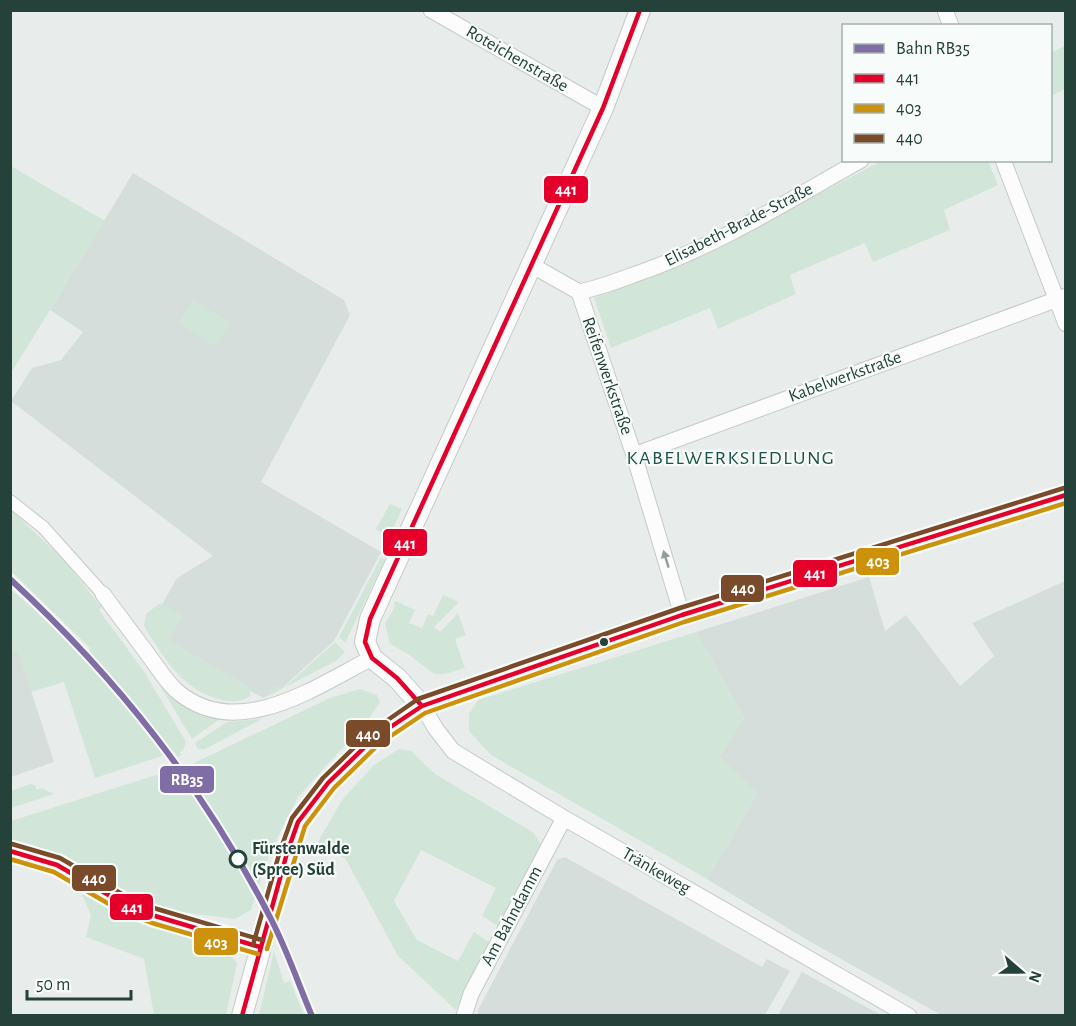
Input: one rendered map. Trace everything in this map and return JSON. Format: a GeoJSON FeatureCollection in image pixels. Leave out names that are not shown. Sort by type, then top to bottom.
{"type":"FeatureCollection","features":[{"type":"Feature","properties":{"kind":"street","name":"Roteichenstraße"},"geometry":{"type":"LineString","coordinates":[[431,10],[603,108]]}},
{"type":"Feature","properties":{"kind":"street"},"geometry":{"type":"LineString","coordinates":[[422,705],[397,678],[372,658],[365,642],[372,614],[533,266],[603,108],[640,10]]}},
{"type":"Feature","properties":{"kind":"street","name":"Elisabeth-Brade-Straße"},"geometry":{"type":"LineString","coordinates":[[579,292],[663,265],[727,235],[857,162]]}},
{"type":"Feature","properties":{"kind":"street"},"geometry":{"type":"LineString","coordinates":[[1004,162],[1061,297],[1065,324]]}},
{"type":"Feature","properties":{"kind":"street","name":"Reifenwerkstraße"},"geometry":{"type":"LineString","coordinates":[[533,266],[579,292],[634,455],[682,615]]}},
{"type":"Feature","properties":{"kind":"street","name":"Kabelwerkstraße"},"geometry":{"type":"LineString","coordinates":[[634,455],[1061,297]]}},
{"type":"Feature","properties":{"kind":"street"},"geometry":{"type":"LineString","coordinates":[[242,1016],[287,853],[298,822],[328,783],[374,738],[422,705],[682,615],[1065,495]]}},
{"type":"Feature","properties":{"kind":"street"},"geometry":{"type":"LineString","coordinates":[[10,501],[43,528],[103,594],[178,692],[199,705],[220,712],[254,712],[289,700],[372,658]]}},
{"type":"Feature","properties":{"kind":"street","name":"Tränkeweg"},"geometry":{"type":"LineString","coordinates":[[422,705],[436,729],[453,751],[564,818],[909,1016]]}},
{"type":"Feature","properties":{"kind":"street","name":"Am Bahndamm"},"geometry":{"type":"LineString","coordinates":[[464,1016],[471,994],[564,818]]}},
{"type":"Feature","properties":{"kind":"street"},"geometry":{"type":"LineString","coordinates":[[10,851],[57,865],[124,904],[155,916],[260,947]]}},
{"type":"Feature","properties":{"kind":"shaded area"},"geometry":{"type":"Polygon","coordinates":[[[133,173],[344,300],[350,315],[261,482],[381,552],[334,641],[281,689],[263,698],[147,631],[177,578],[213,556],[11,401],[32,368],[61,360],[83,332],[50,310],[133,173]]]}},
{"type":"Feature","properties":{"kind":"shaded area"},"geometry":{"type":"Polygon","coordinates":[[[869,577],[885,631],[906,615],[960,686],[994,656],[972,623],[1065,581],[1065,1015],[941,1015],[809,941],[707,879],[757,794],[719,757],[744,718],[696,632],[869,577]]]}},
{"type":"Feature","properties":{"kind":"shaded area"},"geometry":{"type":"Polygon","coordinates":[[[18,650],[54,762],[11,777],[10,653],[18,650]]]}},
{"type":"Feature","properties":{"kind":"shaded area"},"geometry":{"type":"Polygon","coordinates":[[[565,857],[762,967],[767,959],[790,971],[765,1015],[478,1015],[478,1010],[557,860],[565,857]]]}},
{"type":"Feature","properties":{"kind":"shaded area"},"geometry":{"type":"Polygon","coordinates":[[[802,972],[881,1015],[778,1015],[802,972]]]}},
{"type":"Feature","properties":{"kind":"green space"},"geometry":{"type":"Polygon","coordinates":[[[1065,46],[1065,89],[1052,96],[1052,52],[1065,46]]]}},
{"type":"Feature","properties":{"kind":"green space"},"geometry":{"type":"Polygon","coordinates":[[[879,162],[988,162],[998,185],[944,210],[950,230],[873,262],[865,243],[790,275],[796,294],[718,329],[710,308],[611,348],[594,298],[668,270],[723,245],[879,162]]]}},
{"type":"Feature","properties":{"kind":"green space"},"geometry":{"type":"Polygon","coordinates":[[[11,166],[105,221],[11,373],[11,166]]]}},
{"type":"Feature","properties":{"kind":"green space"},"geometry":{"type":"Polygon","coordinates":[[[193,300],[230,323],[215,346],[179,323],[193,300]]]}},
{"type":"Feature","properties":{"kind":"green space"},"geometry":{"type":"Polygon","coordinates":[[[390,504],[402,509],[389,537],[376,529],[390,504]]]}},
{"type":"Feature","properties":{"kind":"green space"},"geometry":{"type":"Polygon","coordinates":[[[11,510],[63,559],[99,604],[104,605],[99,610],[145,673],[186,742],[180,752],[181,755],[178,757],[174,752],[95,778],[64,682],[31,692],[18,651],[11,653],[10,589],[33,608],[87,662],[90,648],[11,571],[11,510]]]}},
{"type":"Feature","properties":{"kind":"green space"},"geometry":{"type":"Polygon","coordinates":[[[381,557],[385,560],[345,643],[339,637],[381,557]]]}},
{"type":"Feature","properties":{"kind":"green space"},"geometry":{"type":"Polygon","coordinates":[[[443,595],[459,602],[434,627],[440,632],[458,613],[466,635],[455,639],[465,668],[445,674],[434,674],[408,654],[390,644],[385,624],[394,608],[395,601],[415,610],[409,623],[422,628],[428,614],[433,616],[443,595]]]}},
{"type":"Feature","properties":{"kind":"green space"},"geometry":{"type":"Polygon","coordinates":[[[160,603],[183,616],[168,640],[251,688],[250,696],[239,701],[219,699],[206,695],[184,680],[166,660],[144,626],[146,614],[160,603]]]}},
{"type":"Feature","properties":{"kind":"green space"},"geometry":{"type":"Polygon","coordinates":[[[696,632],[744,718],[719,757],[757,794],[707,879],[491,755],[469,731],[469,714],[478,700],[696,632]]]}},
{"type":"Feature","properties":{"kind":"green space"},"geometry":{"type":"Polygon","coordinates":[[[335,642],[345,652],[336,661],[268,696],[273,686],[285,687],[335,642]]]}},
{"type":"Feature","properties":{"kind":"green space"},"geometry":{"type":"Polygon","coordinates":[[[161,684],[188,706],[220,719],[192,739],[160,686],[161,684]]]}},
{"type":"Feature","properties":{"kind":"green space"},"geometry":{"type":"Polygon","coordinates":[[[360,689],[377,695],[380,702],[367,721],[298,797],[271,850],[251,910],[235,919],[172,911],[116,889],[66,858],[11,840],[11,821],[194,763],[330,698],[360,689]]]}},
{"type":"Feature","properties":{"kind":"green space"},"geometry":{"type":"Polygon","coordinates":[[[262,719],[205,749],[198,749],[195,743],[227,722],[262,719]]]}},
{"type":"Feature","properties":{"kind":"green space"},"geometry":{"type":"Polygon","coordinates":[[[399,749],[411,751],[435,774],[533,832],[541,844],[498,926],[482,916],[496,888],[421,850],[394,901],[417,940],[458,961],[474,932],[489,942],[456,1010],[398,956],[345,858],[315,847],[342,800],[374,765],[399,749]]]}},
{"type":"Feature","properties":{"kind":"green space"},"geometry":{"type":"Polygon","coordinates":[[[30,784],[35,785],[37,790],[42,788],[54,794],[11,808],[11,791],[30,784]]]}},
{"type":"Feature","properties":{"kind":"green space"},"geometry":{"type":"Polygon","coordinates":[[[80,890],[128,916],[221,949],[232,957],[237,963],[226,1015],[154,1015],[144,959],[86,937],[91,915],[80,890]]]}},
{"type":"Feature","properties":{"kind":"green space"},"geometry":{"type":"Polygon","coordinates":[[[274,951],[284,983],[290,981],[304,1015],[259,1015],[274,951]]]}},
{"type":"Feature","properties":{"kind":"rail line","name":"RB35"},"geometry":{"type":"LineString","coordinates":[[10,579],[87,656],[156,737],[187,780],[245,871],[271,919],[312,1016]]}},
{"type":"Feature","properties":{"kind":"transit line","name":"441"},"geometry":{"type":"LineString","coordinates":[[422,706],[397,678],[372,658],[365,642],[370,619],[603,108],[640,10]]}},
{"type":"Feature","properties":{"kind":"transit line","name":"440"},"geometry":{"type":"LineString","coordinates":[[253,945],[292,818],[323,778],[369,733],[418,699],[680,608],[1064,488]]}},
{"type":"Feature","properties":{"kind":"transit line","name":"441"},"geometry":{"type":"LineString","coordinates":[[242,1016],[287,853],[298,822],[328,783],[374,738],[422,706],[682,615],[1066,495]]}},
{"type":"Feature","properties":{"kind":"transit line","name":"403"},"geometry":{"type":"LineString","coordinates":[[267,949],[305,826],[334,788],[379,744],[425,713],[684,622],[1066,503]]}},
{"type":"Feature","properties":{"kind":"transit line","name":"440"},"geometry":{"type":"LineString","coordinates":[[12,844],[60,858],[127,897],[157,909],[262,940]]}},
{"type":"Feature","properties":{"kind":"transit line","name":"441"},"geometry":{"type":"LineString","coordinates":[[10,851],[57,865],[124,904],[155,916],[260,947]]}},
{"type":"Feature","properties":{"kind":"transit line","name":"403"},"geometry":{"type":"LineString","coordinates":[[10,859],[54,872],[121,911],[152,923],[258,954]]}},
{"type":"Feature","properties":{"kind":"place","name":"Fürstenwalde (Spree) Süd"},"geometry":{"type":"Point","coordinates":[238,859]}},
{"type":"Feature","properties":{"kind":"district","name":"KABELWERKSIEDLUNG"},"geometry":{"type":"Point","coordinates":[731,458]}}]}
